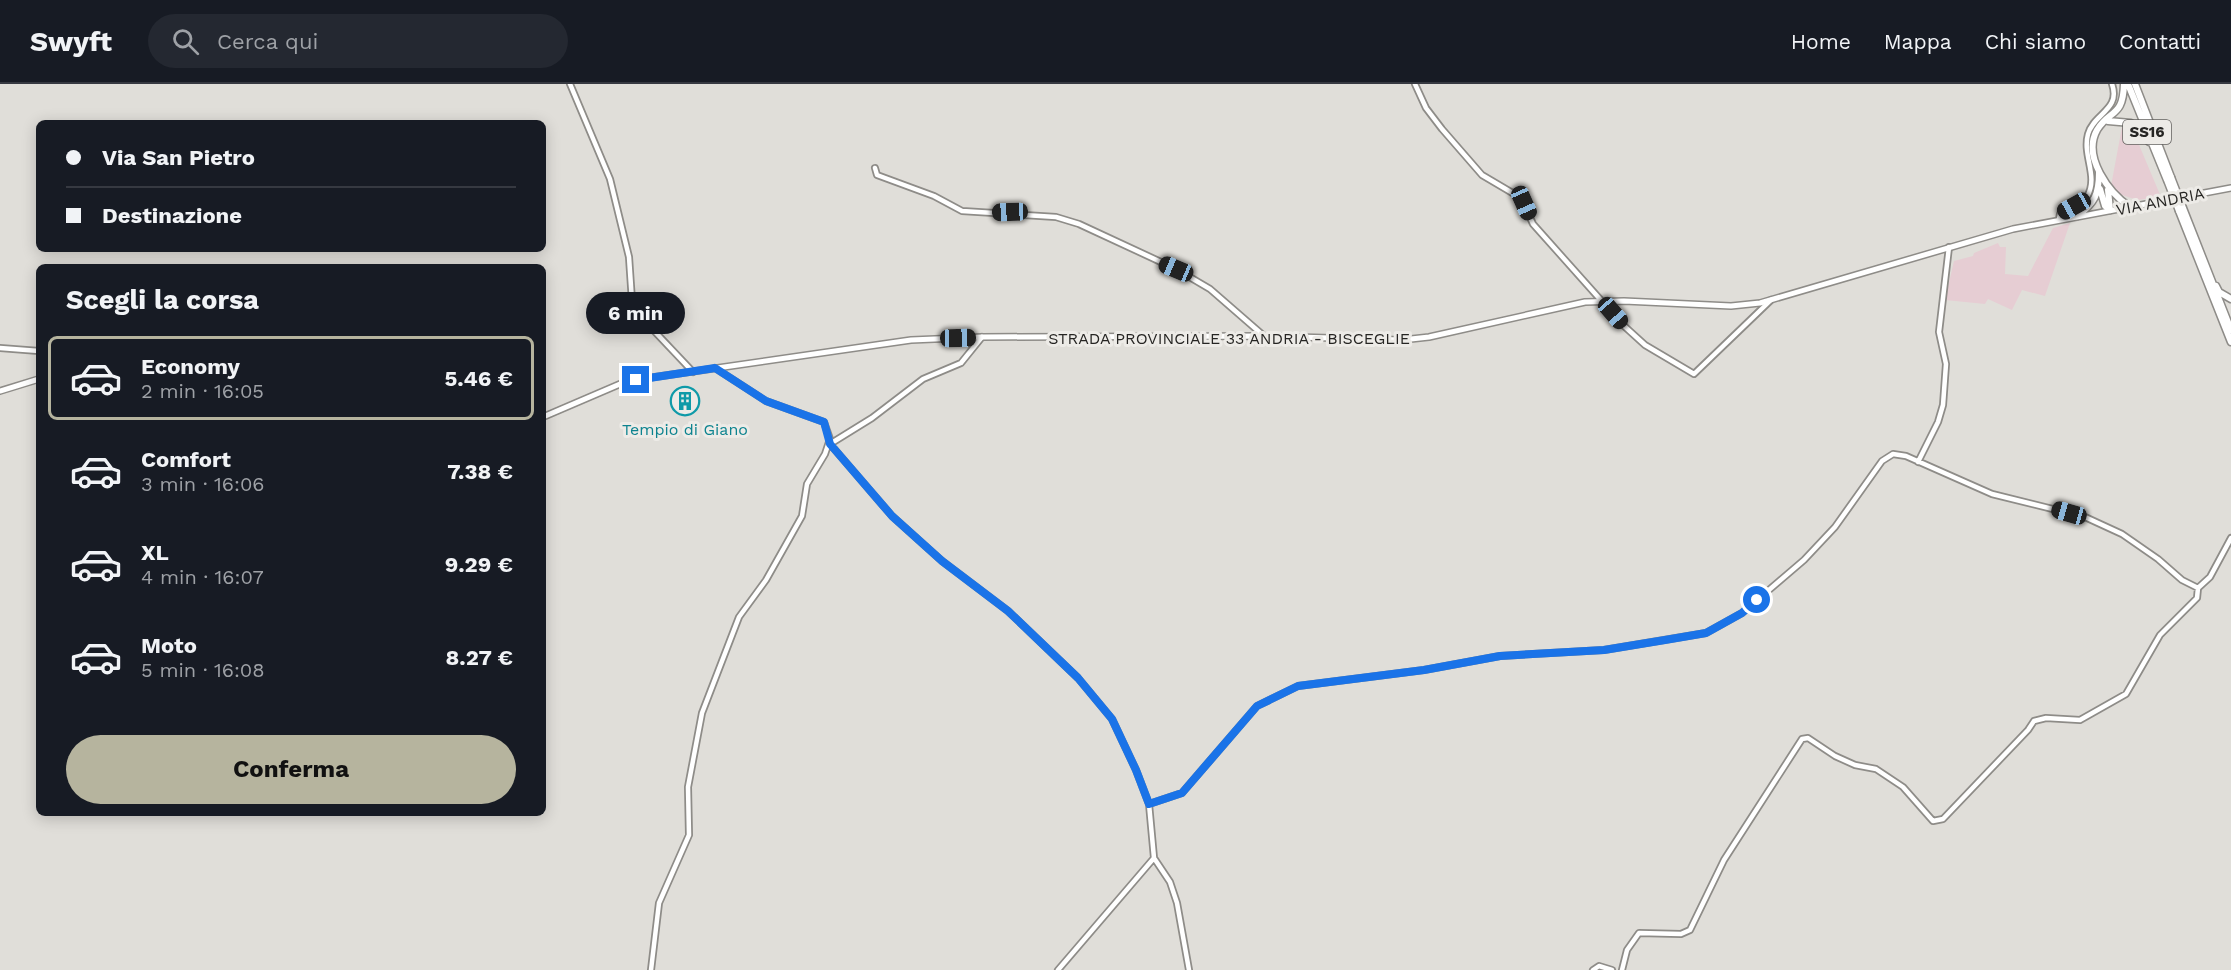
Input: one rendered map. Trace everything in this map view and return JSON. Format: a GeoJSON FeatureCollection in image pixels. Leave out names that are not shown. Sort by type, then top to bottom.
{"type":"FeatureCollection","features":[{"type":"Feature","properties":{"kind":"highway","name":"SS16"},"geometry":{"type":"LineString","coordinates":[[2109,210],[2110,194],[2102,182],[2093,140],[2100,127],[2122,104],[2126,84]]}},
{"type":"Feature","properties":{"kind":"highway","name":"SS16"},"geometry":{"type":"LineString","coordinates":[[2126,84],[2169,179]]}},
{"type":"Feature","properties":{"kind":"highway","name":"SS16"},"geometry":{"type":"LineString","coordinates":[[2135,84],[2231,342]]}},
{"type":"Feature","properties":{"kind":"highway","name":"SS16"},"geometry":{"type":"LineString","coordinates":[[2107,121],[2131,123],[2139,129],[2153,148]]}},
{"type":"Feature","properties":{"kind":"highway","name":"SS16"},"geometry":{"type":"LineString","coordinates":[[2102,182],[2130,207]]}},
{"type":"Feature","properties":{"kind":"highway"},"geometry":{"type":"LineString","coordinates":[[2077,216],[2092,205],[2102,182]]}},
{"type":"Feature","properties":{"kind":"highway","name":"SS16"},"geometry":{"type":"LineString","coordinates":[[2181,209],[2231,330]]}},
{"type":"Feature","properties":{"kind":"highway","name":"SS16"},"geometry":{"type":"LineString","coordinates":[[2205,265],[2219,292],[2231,299]]}},
{"type":"Feature","properties":{"kind":"main road","name":"VIA ANDRIA"},"geometry":{"type":"LineString","coordinates":[[1949,247],[2059,219],[2231,188]]}},
{"type":"Feature","properties":{"kind":"main road","name":"STRADA PROVINCIALE 33 ANDRIA - BISCEGLIE"},"geometry":{"type":"LineString","coordinates":[[546,416],[619,384],[901,342],[982,337],[1264,336],[1417,339],[1549,309],[1603,302],[1731,306],[1771,300],[1949,247]]}},
{"type":"Feature","properties":{"kind":"main road"},"geometry":{"type":"LineString","coordinates":[[0,391],[36,381]]}},
{"type":"Feature","properties":{"kind":"street"},"geometry":{"type":"LineString","coordinates":[[570,84],[610,179],[628,257],[632,301],[641,317],[693,372]]}},
{"type":"Feature","properties":{"kind":"street"},"geometry":{"type":"LineString","coordinates":[[1415,84],[1426,108],[1482,175],[1521,198],[1533,224],[1645,345],[1694,374],[1771,300]]}},
{"type":"Feature","properties":{"kind":"street"},"geometry":{"type":"LineString","coordinates":[[2059,219],[2060,214],[2085,200],[2088,195],[2092,183],[2092,168],[2085,146],[2090,128],[2113,104],[2115,93],[2112,84]]}},
{"type":"Feature","properties":{"kind":"street"},"geometry":{"type":"LineString","coordinates":[[875,168],[877,175],[934,196],[962,211],[1056,217],[1079,224],[1176,269],[1209,289],[1264,336]]}},
{"type":"Feature","properties":{"kind":"street"},"geometry":{"type":"LineString","coordinates":[[1918,462],[1938,422],[1943,405],[1946,364],[1939,332],[1949,247]]}},
{"type":"Feature","properties":{"kind":"street"},"geometry":{"type":"LineString","coordinates":[[651,970],[659,903],[688,835],[688,787],[702,712],[739,617],[766,580],[802,516],[807,484],[830,444],[872,418],[923,379],[961,363],[982,337]]}},
{"type":"Feature","properties":{"kind":"street"},"geometry":{"type":"LineString","coordinates":[[0,348],[36,351]]}},
{"type":"Feature","properties":{"kind":"street"},"geometry":{"type":"LineString","coordinates":[[715,368],[766,401],[824,422],[830,444],[892,516],[942,561],[1008,611],[1078,678],[1112,719],[1149,804],[1154,858],[1170,882],[1190,970]]}},
{"type":"Feature","properties":{"kind":"street"},"geometry":{"type":"LineString","coordinates":[[1149,804],[1182,793],[1257,706],[1298,686],[1424,670],[1500,656],[1604,650],[1706,633],[1742,613],[1804,560],[1835,527],[1888,456],[1906,456],[1992,494],[2085,517],[2122,534],[2158,559],[2182,580],[2198,588]]}},
{"type":"Feature","properties":{"kind":"street"},"geometry":{"type":"LineString","coordinates":[[1622,970],[1627,950],[1639,933],[1681,934],[1690,930],[1724,860],[1802,738],[1808,738],[1835,756],[1855,765],[1876,769],[1903,787],[1933,821],[1943,819],[2034,721],[2046,718],[2080,720],[2126,694],[2160,635],[2197,597],[2198,588],[2210,577],[2231,538]]}},
{"type":"Feature","properties":{"kind":"street"},"geometry":{"type":"LineString","coordinates":[[1058,970],[1154,858]]}},
{"type":"Feature","properties":{"kind":"street"},"geometry":{"type":"LineString","coordinates":[[1593,970],[1599,966],[1612,970]]}},
{"type":"Feature","properties":{"kind":"shaded area"},"geometry":{"type":"Polygon","coordinates":[[[2122,127],[2132,133],[2137,140],[2161,197],[2137,200],[2119,194],[2111,186],[2122,127]]]}},
{"type":"Feature","properties":{"kind":"shaded area"},"geometry":{"type":"Polygon","coordinates":[[[2070,223],[2045,296],[2022,290],[2012,310],[1988,299],[1985,304],[1945,300],[1954,261],[1973,256],[1974,253],[1998,243],[2000,247],[2006,247],[2005,274],[2028,276],[2053,228],[2070,223]]]}},
{"type":"Feature","properties":{"kind":"place","name":"Tempio di Giano"},"geometry":{"type":"Point","coordinates":[685,401]}},
{"type":"Feature","properties":{"kind":"route"},"geometry":{"type":"LineString","coordinates":[[636,380],[715,368],[766,401],[824,422],[830,444],[892,516],[942,561],[1008,611],[1078,678],[1112,719],[1149,804],[1182,793],[1257,706],[1298,686],[1424,670],[1500,656],[1604,650],[1706,633],[1742,613],[1757,600]]}}]}
